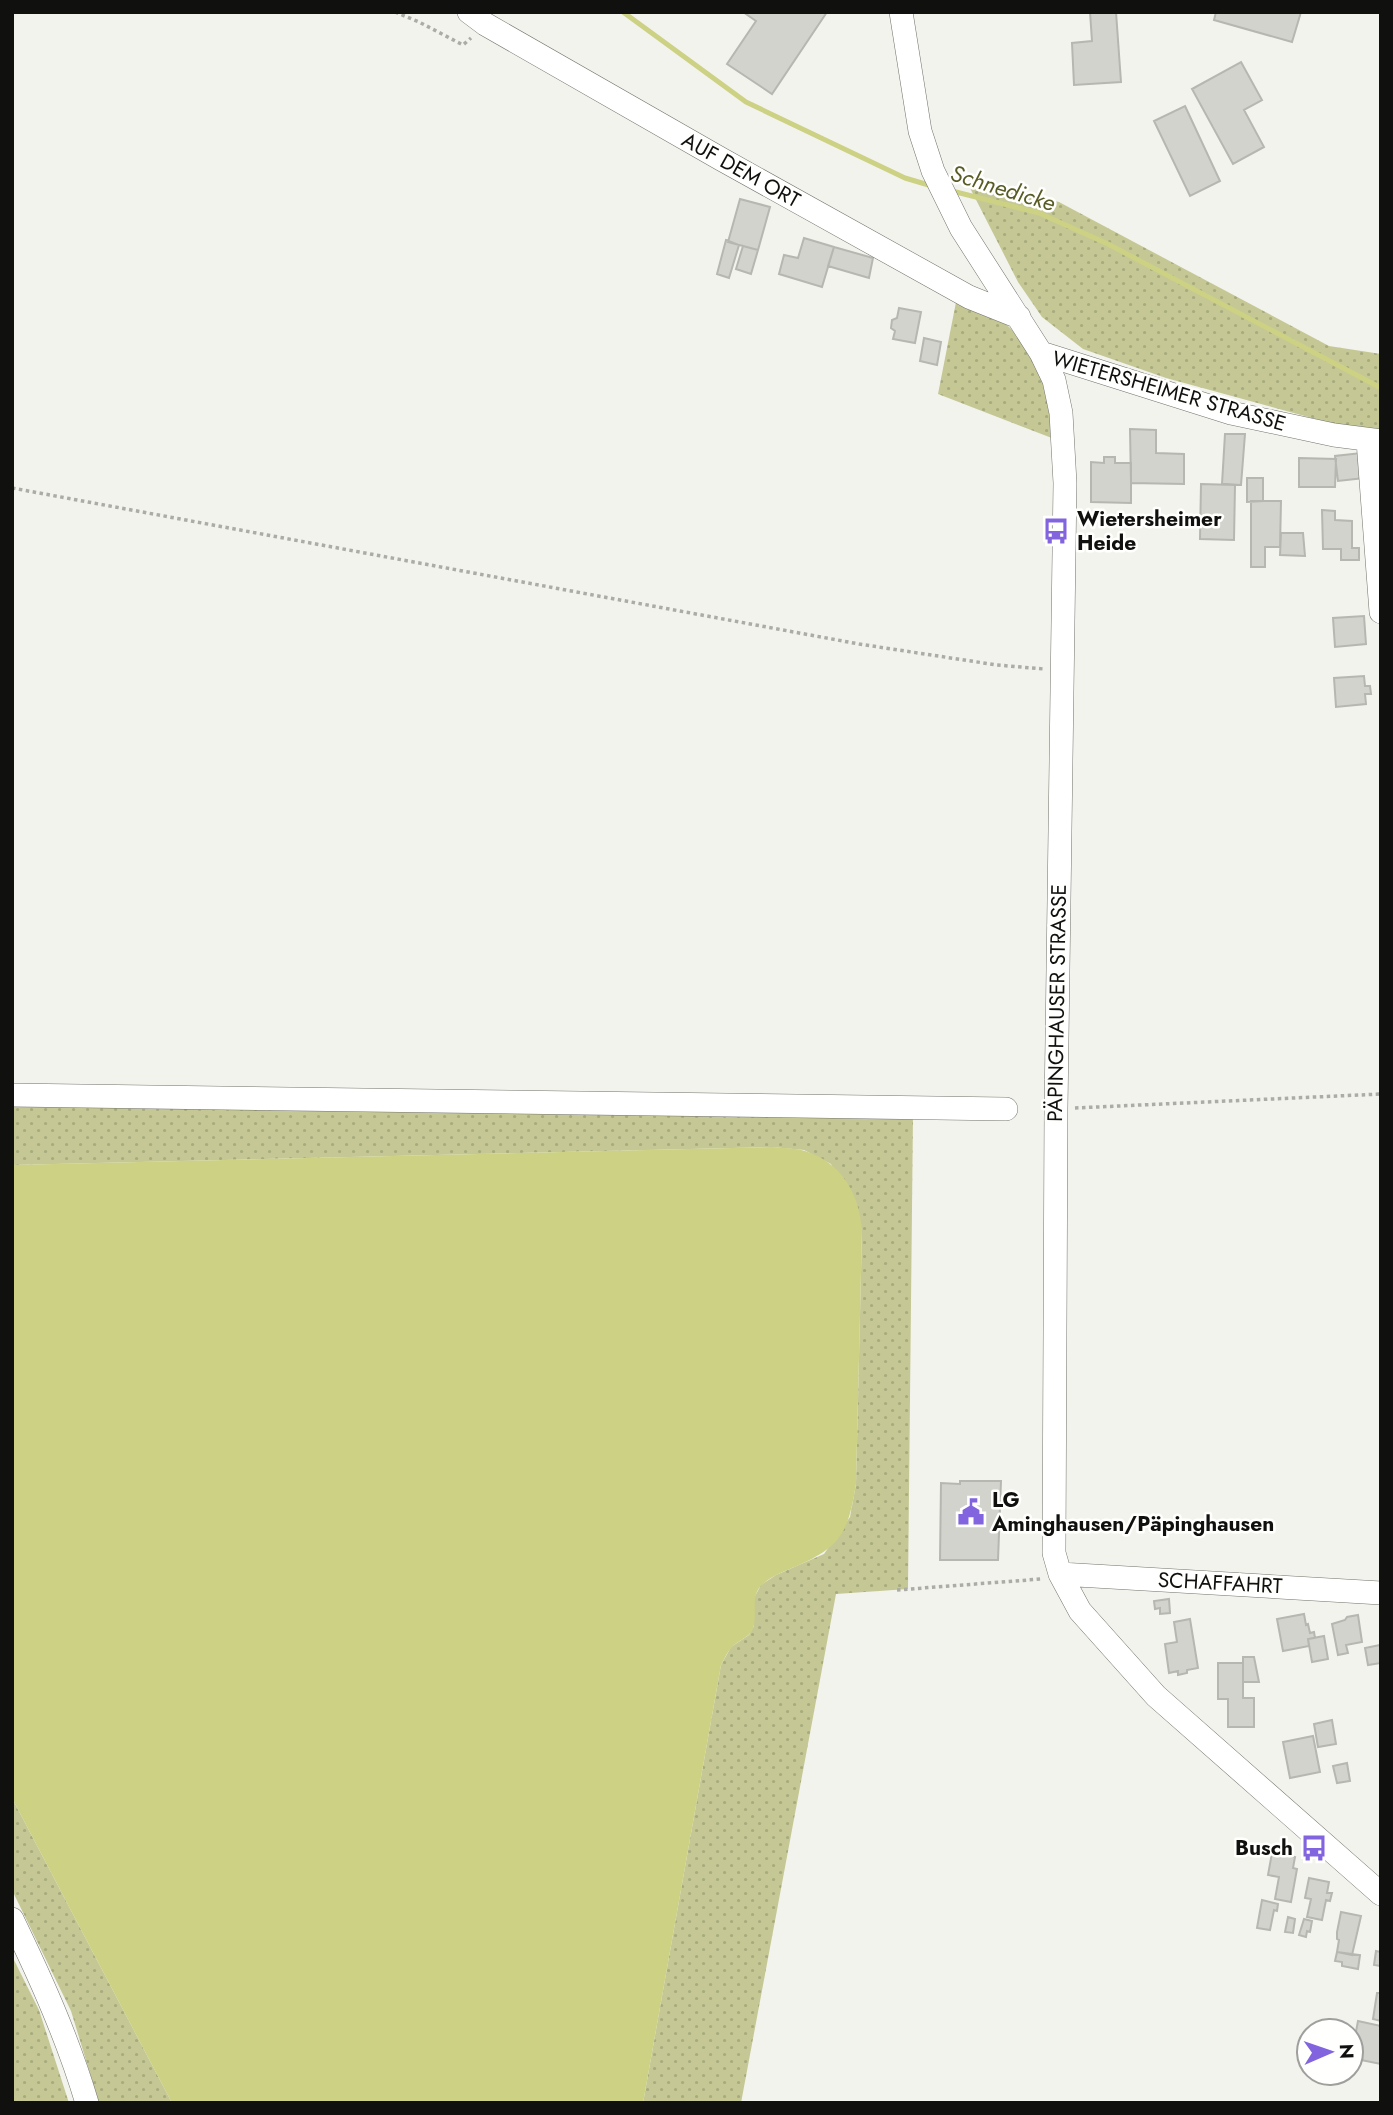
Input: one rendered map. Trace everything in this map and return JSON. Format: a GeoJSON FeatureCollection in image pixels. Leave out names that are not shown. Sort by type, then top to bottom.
{"type":"FeatureCollection","features":[{"type":"Feature","properties":{"kind":"street","name":"PÄPINGHAUSER STRASSE"},"geometry":{"type":"LineString","coordinates":[[901,12],[920,131],[933,171],[961,228],[1041,353],[1054,380],[1062,413],[1065,448],[1050,1489],[1054,1553],[1060,1574],[1080,1611],[1156,1696],[1381,1894]]}},
{"type":"Feature","properties":{"kind":"street","name":"AUF DEM ORT"},"geometry":{"type":"LineString","coordinates":[[477,18],[968,297],[1019,317]]}},
{"type":"Feature","properties":{"kind":"street","name":"WIETERSHEIMER STRASSE"},"geometry":{"type":"LineString","coordinates":[[1041,353],[1231,413],[1295,428],[1375,441]]}},
{"type":"Feature","properties":{"kind":"street"},"geometry":{"type":"LineString","coordinates":[[1375,441],[1381,612]]}},
{"type":"Feature","properties":{"kind":"street"},"geometry":{"type":"LineString","coordinates":[[12,1095],[1006,1109]]}},
{"type":"Feature","properties":{"kind":"street","name":"SCHAFFAHRT"},"geometry":{"type":"LineString","coordinates":[[1060,1574],[1381,1593]]}},
{"type":"Feature","properties":{"kind":"street"},"geometry":{"type":"LineString","coordinates":[[12,1919],[75,2063],[87,2103]]}},
{"type":"Feature","properties":{"kind":"path"},"geometry":{"type":"LineString","coordinates":[[395,12],[463,45],[477,18]]}},
{"type":"Feature","properties":{"kind":"path"},"geometry":{"type":"LineString","coordinates":[[12,488],[859,644],[998,665],[1062,670]]}},
{"type":"Feature","properties":{"kind":"path"},"geometry":{"type":"LineString","coordinates":[[1056,1109],[1381,1094]]}},
{"type":"Feature","properties":{"kind":"path"},"geometry":{"type":"LineString","coordinates":[[897,1590],[1044,1579],[1060,1574]]}},
{"type":"Feature","properties":{"kind":"shaded area"},"geometry":{"type":"Polygon","coordinates":[[[992,187],[1059,202],[1329,346],[1381,354],[1381,433],[1370,434],[1166,378],[1083,349],[1042,317],[1018,282],[970,188],[992,187]]]}},
{"type":"Feature","properties":{"kind":"shaded area"},"geometry":{"type":"Polygon","coordinates":[[[957,297],[996,317],[1010,327],[1021,340],[1039,371],[1057,440],[938,394],[957,297]]]}},
{"type":"Feature","properties":{"kind":"shaded area"},"geometry":{"type":"Polygon","coordinates":[[[12,1102],[913,1114],[908,1589],[836,1594],[741,2103],[643,2103],[721,1665],[731,1647],[749,1635],[754,1626],[754,1598],[761,1585],[776,1575],[824,1554],[850,1517],[856,1484],[862,1230],[831,1164],[804,1150],[772,1147],[12,1165],[12,1102]]]}},
{"type":"Feature","properties":{"kind":"shaded area"},"geometry":{"type":"Polygon","coordinates":[[[772,1147],[805,1151],[829,1163],[846,1181],[860,1216],[862,1230],[856,1484],[850,1514],[840,1536],[824,1552],[775,1576],[759,1588],[755,1598],[753,1629],[730,1649],[721,1665],[643,2103],[172,2103],[12,1798],[12,1165],[772,1147]]]}},
{"type":"Feature","properties":{"kind":"shaded area"},"geometry":{"type":"Polygon","coordinates":[[[12,1798],[172,2103],[99,2103],[71,2011],[12,1890],[12,1798]]]}},
{"type":"Feature","properties":{"kind":"shaded area"},"geometry":{"type":"Polygon","coordinates":[[[12,1956],[39,2010],[69,2103],[12,2103],[12,1956]]]}},
{"type":"Feature","properties":{"kind":"building"},"geometry":{"type":"Polygon","coordinates":[[[743,12],[827,12],[772,94],[727,64],[756,21],[743,12]]]}},
{"type":"Feature","properties":{"kind":"building"},"geometry":{"type":"Polygon","coordinates":[[[1090,12],[1116,12],[1121,82],[1074,85],[1072,43],[1092,41],[1090,12]]]}},
{"type":"Feature","properties":{"kind":"building"},"geometry":{"type":"Polygon","coordinates":[[[1216,12],[1301,12],[1292,42],[1214,20],[1216,12]]]}},
{"type":"Feature","properties":{"kind":"building"},"geometry":{"type":"Polygon","coordinates":[[[1241,62],[1262,100],[1244,110],[1264,147],[1233,164],[1192,89],[1241,62]]]}},
{"type":"Feature","properties":{"kind":"building"},"geometry":{"type":"Polygon","coordinates":[[[1185,106],[1220,181],[1190,196],[1154,121],[1185,106]]]}},
{"type":"Feature","properties":{"kind":"building"},"geometry":{"type":"Polygon","coordinates":[[[740,199],[770,207],[758,250],[728,242],[740,199]]]}},
{"type":"Feature","properties":{"kind":"building"},"geometry":{"type":"Polygon","coordinates":[[[804,238],[834,247],[822,287],[779,274],[784,255],[798,258],[804,238]]]}},
{"type":"Feature","properties":{"kind":"building"},"geometry":{"type":"Polygon","coordinates":[[[726,240],[739,245],[729,278],[717,274],[726,240]]]}},
{"type":"Feature","properties":{"kind":"building"},"geometry":{"type":"Polygon","coordinates":[[[743,246],[758,250],[751,274],[736,269],[743,246]]]}},
{"type":"Feature","properties":{"kind":"building"},"geometry":{"type":"Polygon","coordinates":[[[834,247],[873,258],[869,278],[828,266],[834,247]]]}},
{"type":"Feature","properties":{"kind":"building"},"geometry":{"type":"Polygon","coordinates":[[[899,308],[921,312],[915,343],[893,339],[895,331],[891,328],[892,320],[897,318],[899,308]]]}},
{"type":"Feature","properties":{"kind":"building"},"geometry":{"type":"Polygon","coordinates":[[[924,338],[941,342],[937,365],[920,361],[924,338]]]}},
{"type":"Feature","properties":{"kind":"building"},"geometry":{"type":"Polygon","coordinates":[[[1130,429],[1156,430],[1156,453],[1184,454],[1184,484],[1131,483],[1130,429]]]}},
{"type":"Feature","properties":{"kind":"building"},"geometry":{"type":"Polygon","coordinates":[[[1225,434],[1245,434],[1241,485],[1222,484],[1225,434]]]}},
{"type":"Feature","properties":{"kind":"building"},"geometry":{"type":"Polygon","coordinates":[[[1361,453],[1364,478],[1338,481],[1335,456],[1361,453]]]}},
{"type":"Feature","properties":{"kind":"building"},"geometry":{"type":"Polygon","coordinates":[[[1104,457],[1115,457],[1115,463],[1131,463],[1131,503],[1091,502],[1091,462],[1104,463],[1104,457]]]}},
{"type":"Feature","properties":{"kind":"building"},"geometry":{"type":"Polygon","coordinates":[[[1299,458],[1336,459],[1335,487],[1299,487],[1299,458]]]}},
{"type":"Feature","properties":{"kind":"building"},"geometry":{"type":"Polygon","coordinates":[[[1247,478],[1263,478],[1263,501],[1247,502],[1247,478]]]}},
{"type":"Feature","properties":{"kind":"building"},"geometry":{"type":"Polygon","coordinates":[[[1201,484],[1235,485],[1234,540],[1200,539],[1201,484]]]}},
{"type":"Feature","properties":{"kind":"building"},"geometry":{"type":"Polygon","coordinates":[[[1251,501],[1281,501],[1280,547],[1265,547],[1265,567],[1251,567],[1251,501]]]}},
{"type":"Feature","properties":{"kind":"building"},"geometry":{"type":"Polygon","coordinates":[[[1322,510],[1335,511],[1335,520],[1352,521],[1352,548],[1359,548],[1359,560],[1341,560],[1341,549],[1323,549],[1322,510]]]}},
{"type":"Feature","properties":{"kind":"building"},"geometry":{"type":"Polygon","coordinates":[[[1281,533],[1303,533],[1305,556],[1280,555],[1281,533]]]}},
{"type":"Feature","properties":{"kind":"building"},"geometry":{"type":"Polygon","coordinates":[[[1364,616],[1366,644],[1335,647],[1333,618],[1364,616]]]}},
{"type":"Feature","properties":{"kind":"building"},"geometry":{"type":"Polygon","coordinates":[[[1364,676],[1365,686],[1370,686],[1371,694],[1365,694],[1366,704],[1336,707],[1334,678],[1364,676]]]}},
{"type":"Feature","properties":{"kind":"building","name":"LG Aminghausen/Päpinghausen"},"geometry":{"type":"Polygon","coordinates":[[[960,1481],[1001,1481],[998,1560],[940,1560],[941,1483],[960,1484],[960,1481]]]}},
{"type":"Feature","properties":{"kind":"building"},"geometry":{"type":"Polygon","coordinates":[[[1169,1599],[1170,1613],[1160,1614],[1160,1608],[1155,1609],[1154,1601],[1169,1599]]]}},
{"type":"Feature","properties":{"kind":"building"},"geometry":{"type":"Polygon","coordinates":[[[1304,1614],[1306,1625],[1308,1624],[1310,1633],[1314,1632],[1315,1638],[1308,1639],[1309,1646],[1283,1651],[1277,1619],[1304,1614]]]}},
{"type":"Feature","properties":{"kind":"building"},"geometry":{"type":"Polygon","coordinates":[[[1358,1615],[1362,1642],[1346,1645],[1348,1653],[1338,1655],[1332,1624],[1358,1615]]]}},
{"type":"Feature","properties":{"kind":"building"},"geometry":{"type":"Polygon","coordinates":[[[1190,1619],[1198,1668],[1178,1675],[1178,1671],[1169,1673],[1165,1644],[1177,1642],[1174,1622],[1190,1619]]]}},
{"type":"Feature","properties":{"kind":"building"},"geometry":{"type":"Polygon","coordinates":[[[1324,1636],[1328,1659],[1312,1662],[1308,1639],[1324,1636]]]}},
{"type":"Feature","properties":{"kind":"building"},"geometry":{"type":"Polygon","coordinates":[[[1380,1645],[1381,1663],[1368,1665],[1365,1648],[1380,1645]]]}},
{"type":"Feature","properties":{"kind":"building"},"geometry":{"type":"Polygon","coordinates":[[[1243,1657],[1254,1657],[1259,1682],[1243,1682],[1243,1657]]]}},
{"type":"Feature","properties":{"kind":"building"},"geometry":{"type":"Polygon","coordinates":[[[1218,1663],[1243,1663],[1243,1698],[1254,1698],[1254,1727],[1228,1727],[1228,1699],[1218,1699],[1218,1663]]]}},
{"type":"Feature","properties":{"kind":"building"},"geometry":{"type":"Polygon","coordinates":[[[1332,1720],[1336,1744],[1318,1747],[1314,1724],[1332,1720]]]}},
{"type":"Feature","properties":{"kind":"building"},"geometry":{"type":"Polygon","coordinates":[[[1313,1736],[1320,1772],[1290,1778],[1283,1742],[1313,1736]]]}},
{"type":"Feature","properties":{"kind":"building"},"geometry":{"type":"Polygon","coordinates":[[[1347,1763],[1350,1781],[1337,1783],[1333,1766],[1347,1763]]]}},
{"type":"Feature","properties":{"kind":"building"},"geometry":{"type":"Polygon","coordinates":[[[1272,1853],[1295,1857],[1293,1868],[1297,1869],[1291,1902],[1275,1899],[1279,1877],[1268,1875],[1272,1853]]]}},
{"type":"Feature","properties":{"kind":"building"},"geometry":{"type":"Polygon","coordinates":[[[1309,1878],[1329,1882],[1327,1893],[1332,1893],[1330,1901],[1326,1900],[1322,1920],[1307,1917],[1311,1899],[1305,1898],[1309,1878]]]}},
{"type":"Feature","properties":{"kind":"building"},"geometry":{"type":"Polygon","coordinates":[[[1262,1900],[1278,1904],[1270,1930],[1257,1928],[1262,1900]]]}},
{"type":"Feature","properties":{"kind":"building"},"geometry":{"type":"Polygon","coordinates":[[[1341,1912],[1361,1916],[1352,1955],[1337,1952],[1341,1912]]]}},
{"type":"Feature","properties":{"kind":"building"},"geometry":{"type":"Polygon","coordinates":[[[1288,1917],[1295,1919],[1293,1933],[1285,1932],[1288,1917]]]}},
{"type":"Feature","properties":{"kind":"building"},"geometry":{"type":"Polygon","coordinates":[[[1304,1919],[1312,1921],[1306,1937],[1299,1935],[1304,1919]]]}},
{"type":"Feature","properties":{"kind":"building"},"geometry":{"type":"Polygon","coordinates":[[[1376,1951],[1381,1952],[1381,1966],[1374,1965],[1376,1951]]]}},
{"type":"Feature","properties":{"kind":"building"},"geometry":{"type":"Polygon","coordinates":[[[1337,1952],[1360,1955],[1358,1969],[1342,1966],[1342,1962],[1335,1961],[1337,1952]]]}},
{"type":"Feature","properties":{"kind":"building"},"geometry":{"type":"Polygon","coordinates":[[[1377,1993],[1381,1993],[1381,2021],[1373,2019],[1377,1993]]]}},
{"type":"Feature","properties":{"kind":"building"},"geometry":{"type":"Polygon","coordinates":[[[1365,2023],[1381,2026],[1381,2064],[1365,2061],[1365,2023]]]}},
{"type":"Feature","properties":{"kind":"waterway","name":"Schnedicke"},"geometry":{"type":"LineString","coordinates":[[623,12],[746,102],[905,178],[932,186]]}},
{"type":"Feature","properties":{"kind":"waterway","name":"Schnedicke"},"geometry":{"type":"LineString","coordinates":[[952,191],[1039,213],[1108,244],[1381,388]]}},
{"type":"Feature","properties":{"kind":"place","name":"Wietersheimer Heide"},"geometry":{"type":"Point","coordinates":[1056,531]}},
{"type":"Feature","properties":{"kind":"place","name":"LG Aminghausen/Päpinghausen"},"geometry":{"type":"Point","coordinates":[971,1512]}},
{"type":"Feature","properties":{"kind":"place","name":"Busch"},"geometry":{"type":"Point","coordinates":[1314,1848]}}]}
